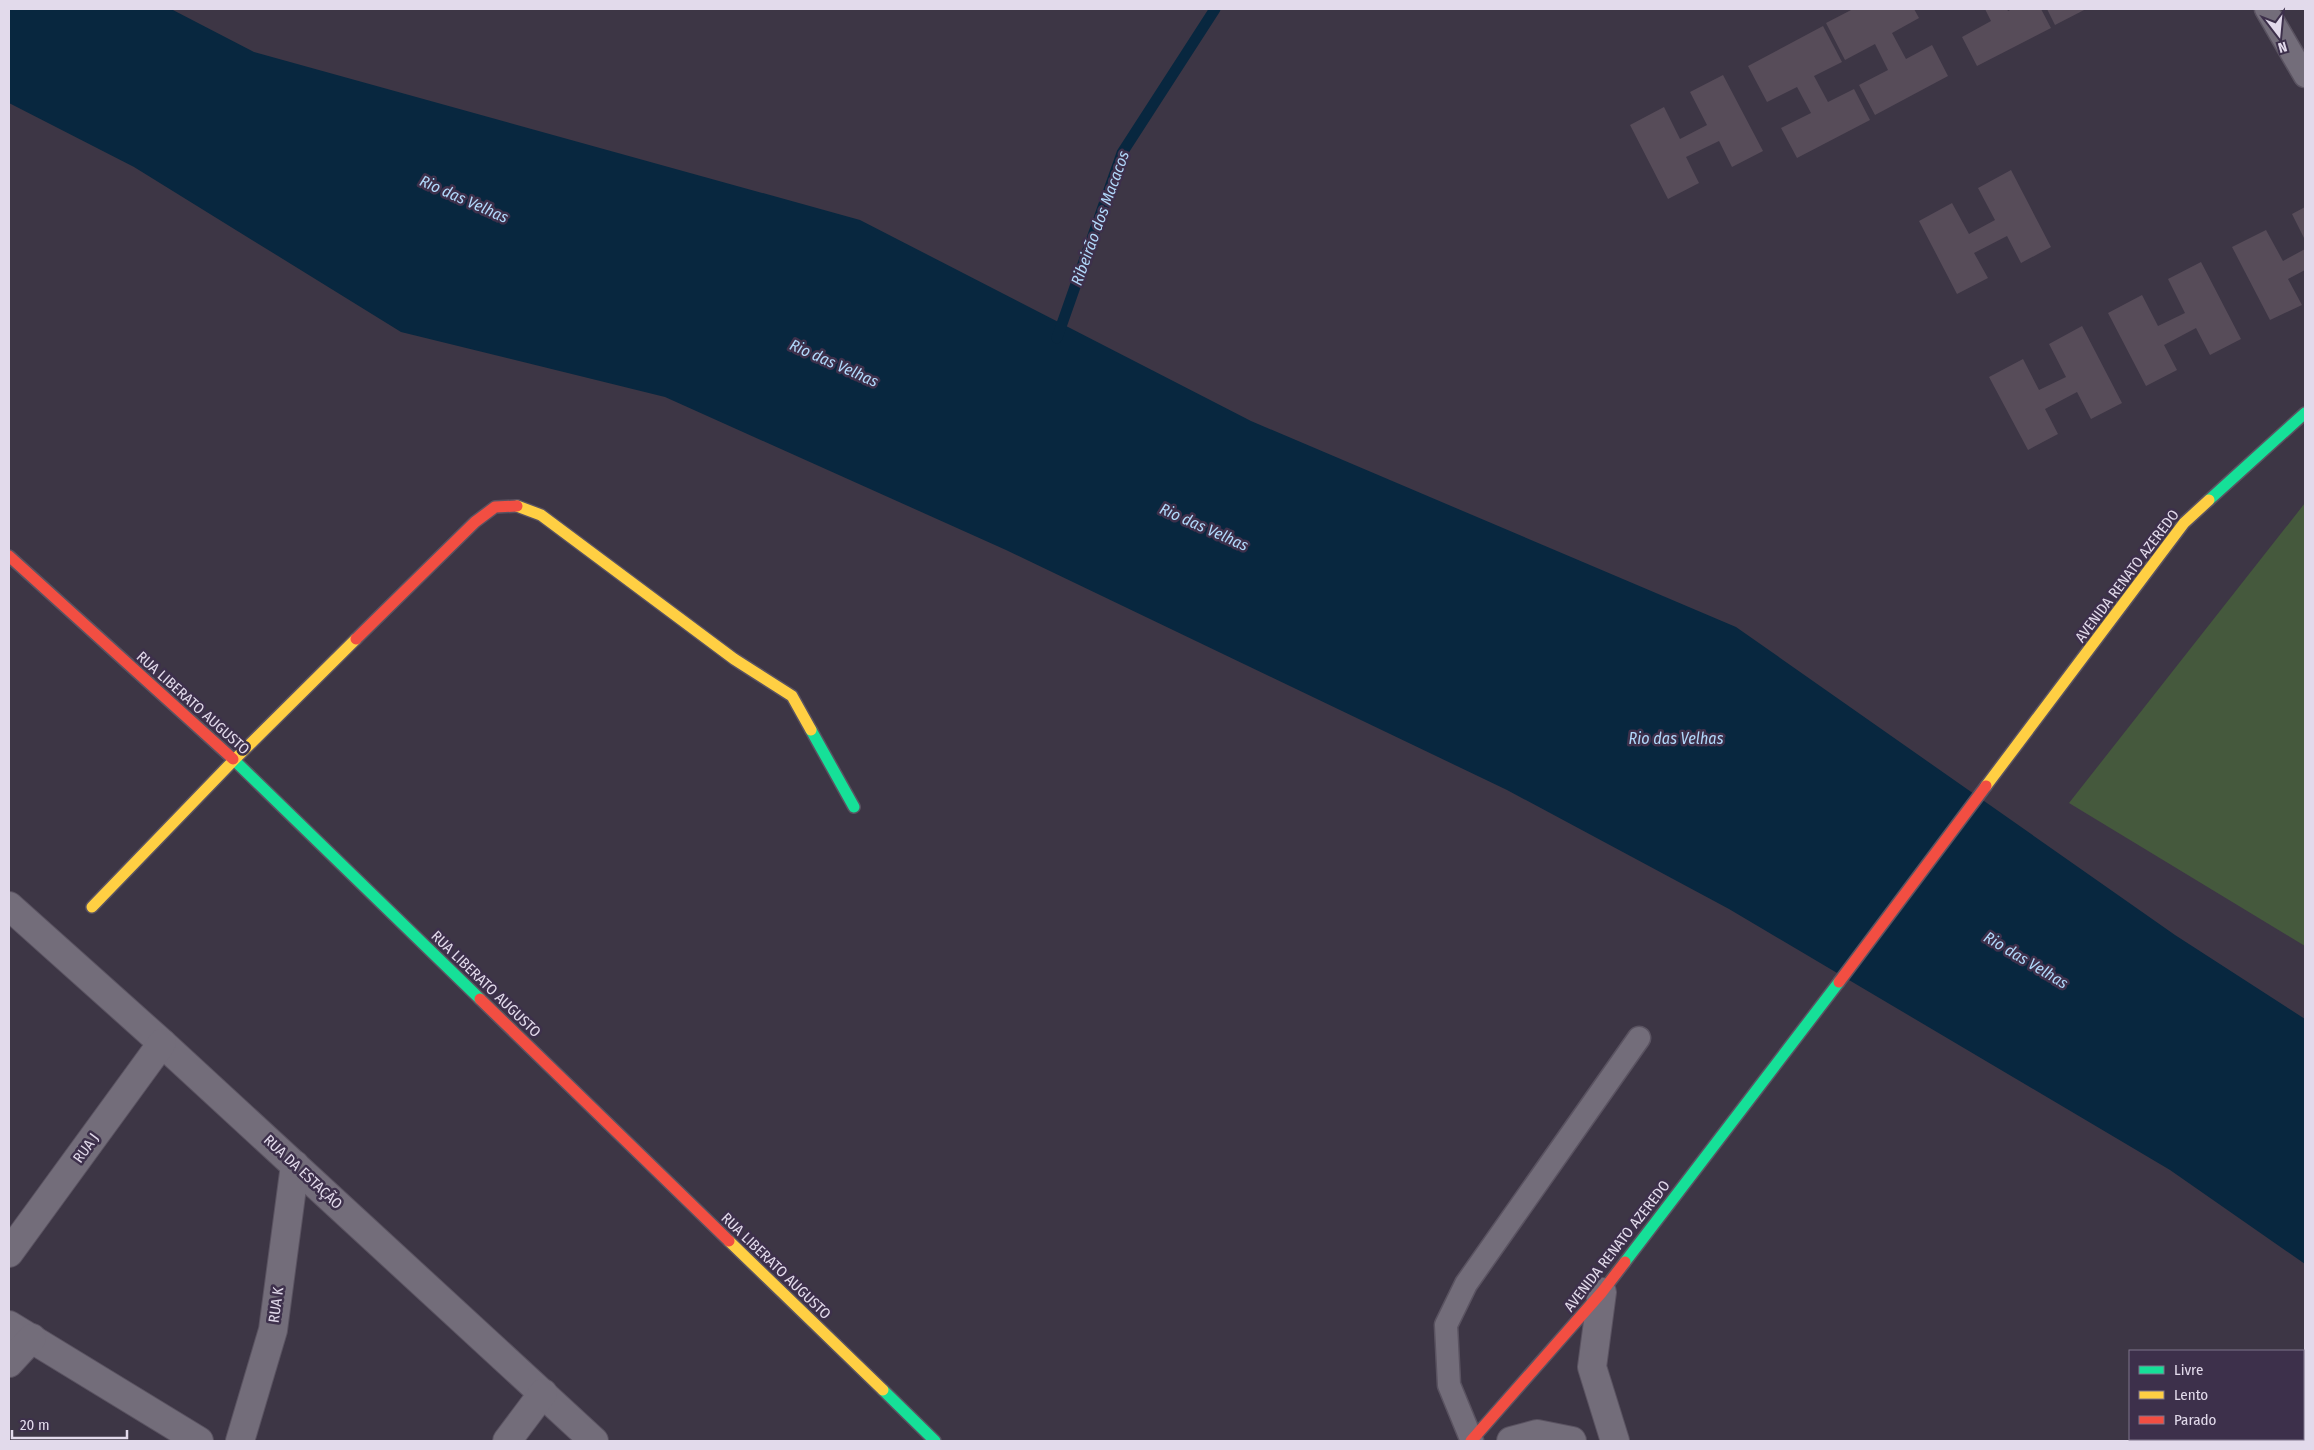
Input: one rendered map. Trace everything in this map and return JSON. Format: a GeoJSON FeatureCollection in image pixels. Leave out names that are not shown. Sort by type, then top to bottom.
{"type":"FeatureCollection","features":[{"type":"Feature","properties":{"kind":"street","name":"AVENIDA RENATO AZEREDO"},"geometry":{"type":"LineString","coordinates":[[1472,1441],[1602,1292],[1778,1063],[2184,523],[2305,413]]}},
{"type":"Feature","properties":{"kind":"street"},"geometry":{"type":"LineString","coordinates":[[92,907],[234,760],[475,522],[495,507],[517,506],[541,515],[734,659],[792,696],[854,807]]}},
{"type":"Feature","properties":{"kind":"street","name":"RUA LIBERATO AUGUSTO"},"geometry":{"type":"LineString","coordinates":[[9,556],[234,760],[935,1441]]}},
{"type":"Feature","properties":{"kind":"street","name":"RUA DA ESTAÇÃO"},"geometry":{"type":"LineString","coordinates":[[9,906],[162,1043],[594,1441]]}},
{"type":"Feature","properties":{"kind":"street","name":"RUA J"},"geometry":{"type":"LineString","coordinates":[[9,1253],[162,1043]]}},
{"type":"Feature","properties":{"kind":"street","name":"RUA K"},"geometry":{"type":"LineString","coordinates":[[240,1441],[273,1330],[294,1165]]}},
{"type":"Feature","properties":{"kind":"street"},"geometry":{"type":"LineString","coordinates":[[1602,1292],[1592,1367],[1615,1441]]}},
{"type":"Feature","properties":{"kind":"street"},"geometry":{"type":"LineString","coordinates":[[9,1363],[20,1332],[199,1441]]}},
{"type":"Feature","properties":{"kind":"street"},"geometry":{"type":"LineString","coordinates":[[507,1441],[543,1393]]}},
{"type":"Feature","properties":{"kind":"street"},"geometry":{"type":"LineString","coordinates":[[1511,1441],[1537,1434],[1572,1441]]}},
{"type":"Feature","properties":{"kind":"lane"},"geometry":{"type":"LineString","coordinates":[[2266,9],[2305,76]]}},
{"type":"Feature","properties":{"kind":"lane"},"geometry":{"type":"LineString","coordinates":[[1472,1441],[1449,1385],[1446,1325],[1466,1284],[1639,1038]]}},
{"type":"Feature","properties":{"kind":"green space"},"geometry":{"type":"Polygon","coordinates":[[[2305,503],[2305,946],[2069,803],[2305,503]]]}},
{"type":"Feature","properties":{"kind":"water","name":"Rio das Velhas"},"geometry":{"type":"Polygon","coordinates":[[[9,9],[171,9],[254,52],[860,220],[1251,421],[1736,627],[2175,935],[2305,1019],[2305,1264],[2170,1170],[1729,909],[1507,790],[1006,550],[665,397],[401,332],[134,167],[9,103],[9,9]]]}},
{"type":"Feature","properties":{"kind":"building"},"geometry":{"type":"Polygon","coordinates":[[[1853,9],[1914,9],[1919,18],[1892,33],[1906,59],[1932,45],[1948,76],[1875,115],[1859,85],[1888,70],[1875,44],[1845,60],[1826,23],[1853,9]]]}},
{"type":"Feature","properties":{"kind":"building"},"geometry":{"type":"Polygon","coordinates":[[[1985,9],[2007,9],[2008,11],[2012,9],[2041,9],[2051,28],[1977,66],[1962,37],[1991,21],[1985,9]]]}},
{"type":"Feature","properties":{"kind":"building"},"geometry":{"type":"Polygon","coordinates":[[[2047,9],[2086,9],[2055,25],[2047,9]]]}},
{"type":"Feature","properties":{"kind":"building"},"geometry":{"type":"Polygon","coordinates":[[[1823,26],[1842,62],[1814,76],[1828,102],[1854,89],[1870,120],[1797,158],[1781,128],[1811,113],[1797,87],[1767,102],[1748,66],[1823,26]]]}},
{"type":"Feature","properties":{"kind":"building"},"geometry":{"type":"Polygon","coordinates":[[[1723,75],[1763,151],[1732,167],[1719,141],[1686,157],[1699,183],[1668,199],[1630,125],[1664,107],[1680,139],[1707,125],[1690,92],[1723,75]]]}},
{"type":"Feature","properties":{"kind":"building"},"geometry":{"type":"Polygon","coordinates":[[[2011,170],[2051,247],[2021,263],[2007,236],[1974,253],[1988,278],[1957,294],[1919,221],[1952,203],[1969,234],[1995,220],[1978,188],[2011,170]]]}},
{"type":"Feature","properties":{"kind":"building"},"geometry":{"type":"Polygon","coordinates":[[[2305,207],[2305,240],[2292,214],[2305,207]]]}},
{"type":"Feature","properties":{"kind":"building"},"geometry":{"type":"Polygon","coordinates":[[[2266,230],[2283,261],[2305,249],[2305,270],[2288,279],[2302,305],[2270,320],[2232,247],[2266,230]]]}},
{"type":"Feature","properties":{"kind":"building"},"geometry":{"type":"Polygon","coordinates":[[[2201,262],[2241,339],[2210,355],[2196,328],[2164,345],[2177,370],[2146,386],[2108,313],[2142,295],[2158,326],[2185,313],[2168,279],[2201,262]]]}},
{"type":"Feature","properties":{"kind":"building"},"geometry":{"type":"Polygon","coordinates":[[[2082,326],[2122,403],[2091,419],[2077,392],[2045,409],[2058,434],[2028,450],[1989,377],[2023,359],[2039,390],[2066,377],[2049,344],[2082,326]]]}},
{"type":"Feature","properties":{"kind":"waterway","name":"Ribeirão dos Macacos"},"geometry":{"type":"LineString","coordinates":[[1057,338],[1122,153],[1215,9]]}},
{"type":"Feature","properties":{"kind":"traffic: fast"},"geometry":{"type":"LineString","coordinates":[[2209,500],[2305,413]]}},
{"type":"Feature","properties":{"kind":"traffic: fast"},"geometry":{"type":"LineString","coordinates":[[811,730],[854,807]]}},
{"type":"Feature","properties":{"kind":"traffic: fast"},"geometry":{"type":"LineString","coordinates":[[233,759],[480,999]]}},
{"type":"Feature","properties":{"kind":"traffic: fast"},"geometry":{"type":"LineString","coordinates":[[1625,1262],[1839,982]]}},
{"type":"Feature","properties":{"kind":"traffic: fast"},"geometry":{"type":"LineString","coordinates":[[883,1390],[935,1441]]}},
{"type":"Feature","properties":{"kind":"traffic: slow"},"geometry":{"type":"LineString","coordinates":[[1986,786],[2184,523],[2209,500]]}},
{"type":"Feature","properties":{"kind":"traffic: slow"},"geometry":{"type":"LineString","coordinates":[[517,506],[541,515],[734,659],[792,696],[811,730]]}},
{"type":"Feature","properties":{"kind":"traffic: slow"},"geometry":{"type":"LineString","coordinates":[[92,907],[234,760],[356,639]]}},
{"type":"Feature","properties":{"kind":"traffic: slow"},"geometry":{"type":"LineString","coordinates":[[729,1241],[883,1390]]}},
{"type":"Feature","properties":{"kind":"traffic: jam"},"geometry":{"type":"LineString","coordinates":[[356,639],[475,522],[495,507],[517,506]]}},
{"type":"Feature","properties":{"kind":"traffic: jam"},"geometry":{"type":"LineString","coordinates":[[9,556],[233,759]]}},
{"type":"Feature","properties":{"kind":"traffic: jam"},"geometry":{"type":"LineString","coordinates":[[1839,982],[1986,786]]}},
{"type":"Feature","properties":{"kind":"traffic: jam"},"geometry":{"type":"LineString","coordinates":[[480,999],[729,1241]]}},
{"type":"Feature","properties":{"kind":"traffic: jam"},"geometry":{"type":"LineString","coordinates":[[1471,1441],[1602,1292],[1625,1262]]}}]}
